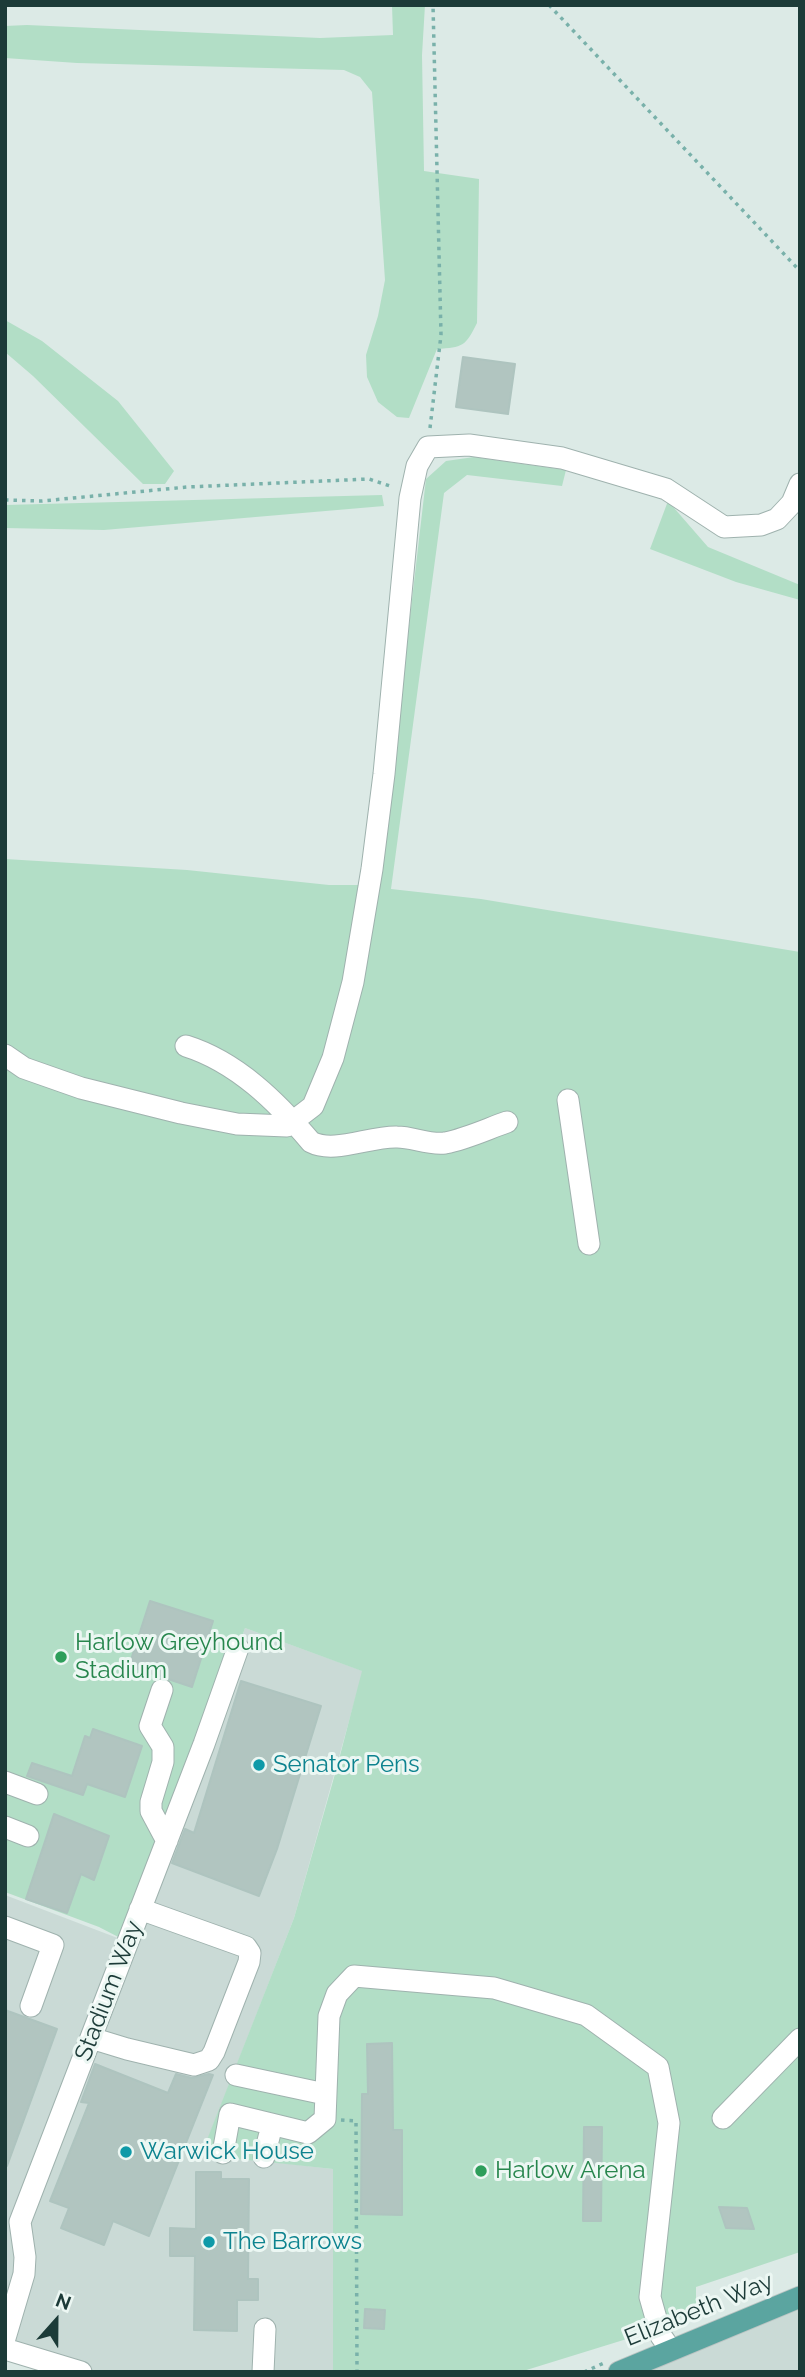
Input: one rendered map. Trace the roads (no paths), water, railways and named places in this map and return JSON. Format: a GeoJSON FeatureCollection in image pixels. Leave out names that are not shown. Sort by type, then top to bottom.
{"type":"FeatureCollection","features":[{"type":"Feature","properties":{"kind":"main road","name":"Elizabeth Way"},"geometry":{"type":"LineString","coordinates":[[619,2372],[800,2297]]}},
{"type":"Feature","properties":{"kind":"street"},"geometry":{"type":"LineString","coordinates":[[5,1055],[24,1068],[81,1088],[237,1124],[287,1126],[313,1106],[333,1058],[353,982],[372,869],[384,774],[410,498],[417,466],[428,447],[469,445],[562,458],[666,489],[724,527],[761,526],[777,519],[792,503],[800,484]]}},
{"type":"Feature","properties":{"kind":"street"},"geometry":{"type":"LineString","coordinates":[[186,1046],[209,1053],[254,1084],[318,1146],[390,1137],[445,1143],[507,1122]]}},
{"type":"Feature","properties":{"kind":"street"},"geometry":{"type":"LineString","coordinates":[[568,1100],[589,1244]]}},
{"type":"Feature","properties":{"kind":"street","name":"Stadium Way"},"geometry":{"type":"LineString","coordinates":[[5,2338],[24,2274],[25,2257],[20,2222],[167,1841],[238,1648]]}},
{"type":"Feature","properties":{"kind":"street"},"geometry":{"type":"LineString","coordinates":[[162,1690],[150,1726],[163,1747],[163,1762],[151,1802],[152,1811],[167,1841]]}},
{"type":"Feature","properties":{"kind":"street"},"geometry":{"type":"LineString","coordinates":[[5,1782],[37,1794]]}},
{"type":"Feature","properties":{"kind":"street"},"geometry":{"type":"LineString","coordinates":[[5,1827],[28,1836]]}},
{"type":"Feature","properties":{"kind":"street"},"geometry":{"type":"LineString","coordinates":[[91,2038],[194,2065],[209,2060],[249,1962],[250,1953],[246,1947],[140,1909]]}},
{"type":"Feature","properties":{"kind":"street"},"geometry":{"type":"LineString","coordinates":[[5,1927],[53,1945],[30,2006]]}},
{"type":"Feature","properties":{"kind":"street"},"geometry":{"type":"LineString","coordinates":[[223,2153],[230,2114],[309,2133],[325,2119],[329,2016],[337,1994],[354,1976],[494,1988],[586,2015],[658,2067],[669,2123],[650,2297],[661,2336],[671,2350]]}},
{"type":"Feature","properties":{"kind":"street"},"geometry":{"type":"LineString","coordinates":[[723,2118],[800,2039]]}},
{"type":"Feature","properties":{"kind":"street"},"geometry":{"type":"LineString","coordinates":[[236,2076],[325,2094]]}},
{"type":"Feature","properties":{"kind":"street"},"geometry":{"type":"LineString","coordinates":[[264,2157],[272,2125]]}},
{"type":"Feature","properties":{"kind":"street"},"geometry":{"type":"LineString","coordinates":[[263,2372],[265,2329]]}},
{"type":"Feature","properties":{"kind":"street"},"geometry":{"type":"LineString","coordinates":[[5,2349],[80,2372]]}},
{"type":"Feature","properties":{"kind":"place","name":"Harlow Greyhound Stadium"},"geometry":{"type":"Point","coordinates":[61,1657]}},
{"type":"Feature","properties":{"kind":"place","name":"Senator Pens"},"geometry":{"type":"Point","coordinates":[259,1765]}},
{"type":"Feature","properties":{"kind":"place","name":"Warwick House"},"geometry":{"type":"Point","coordinates":[126,2152]}},
{"type":"Feature","properties":{"kind":"place","name":"Harlow Arena"},"geometry":{"type":"Point","coordinates":[481,2171]}},
{"type":"Feature","properties":{"kind":"place","name":"The Barrows"},"geometry":{"type":"Point","coordinates":[209,2242]}}]}
